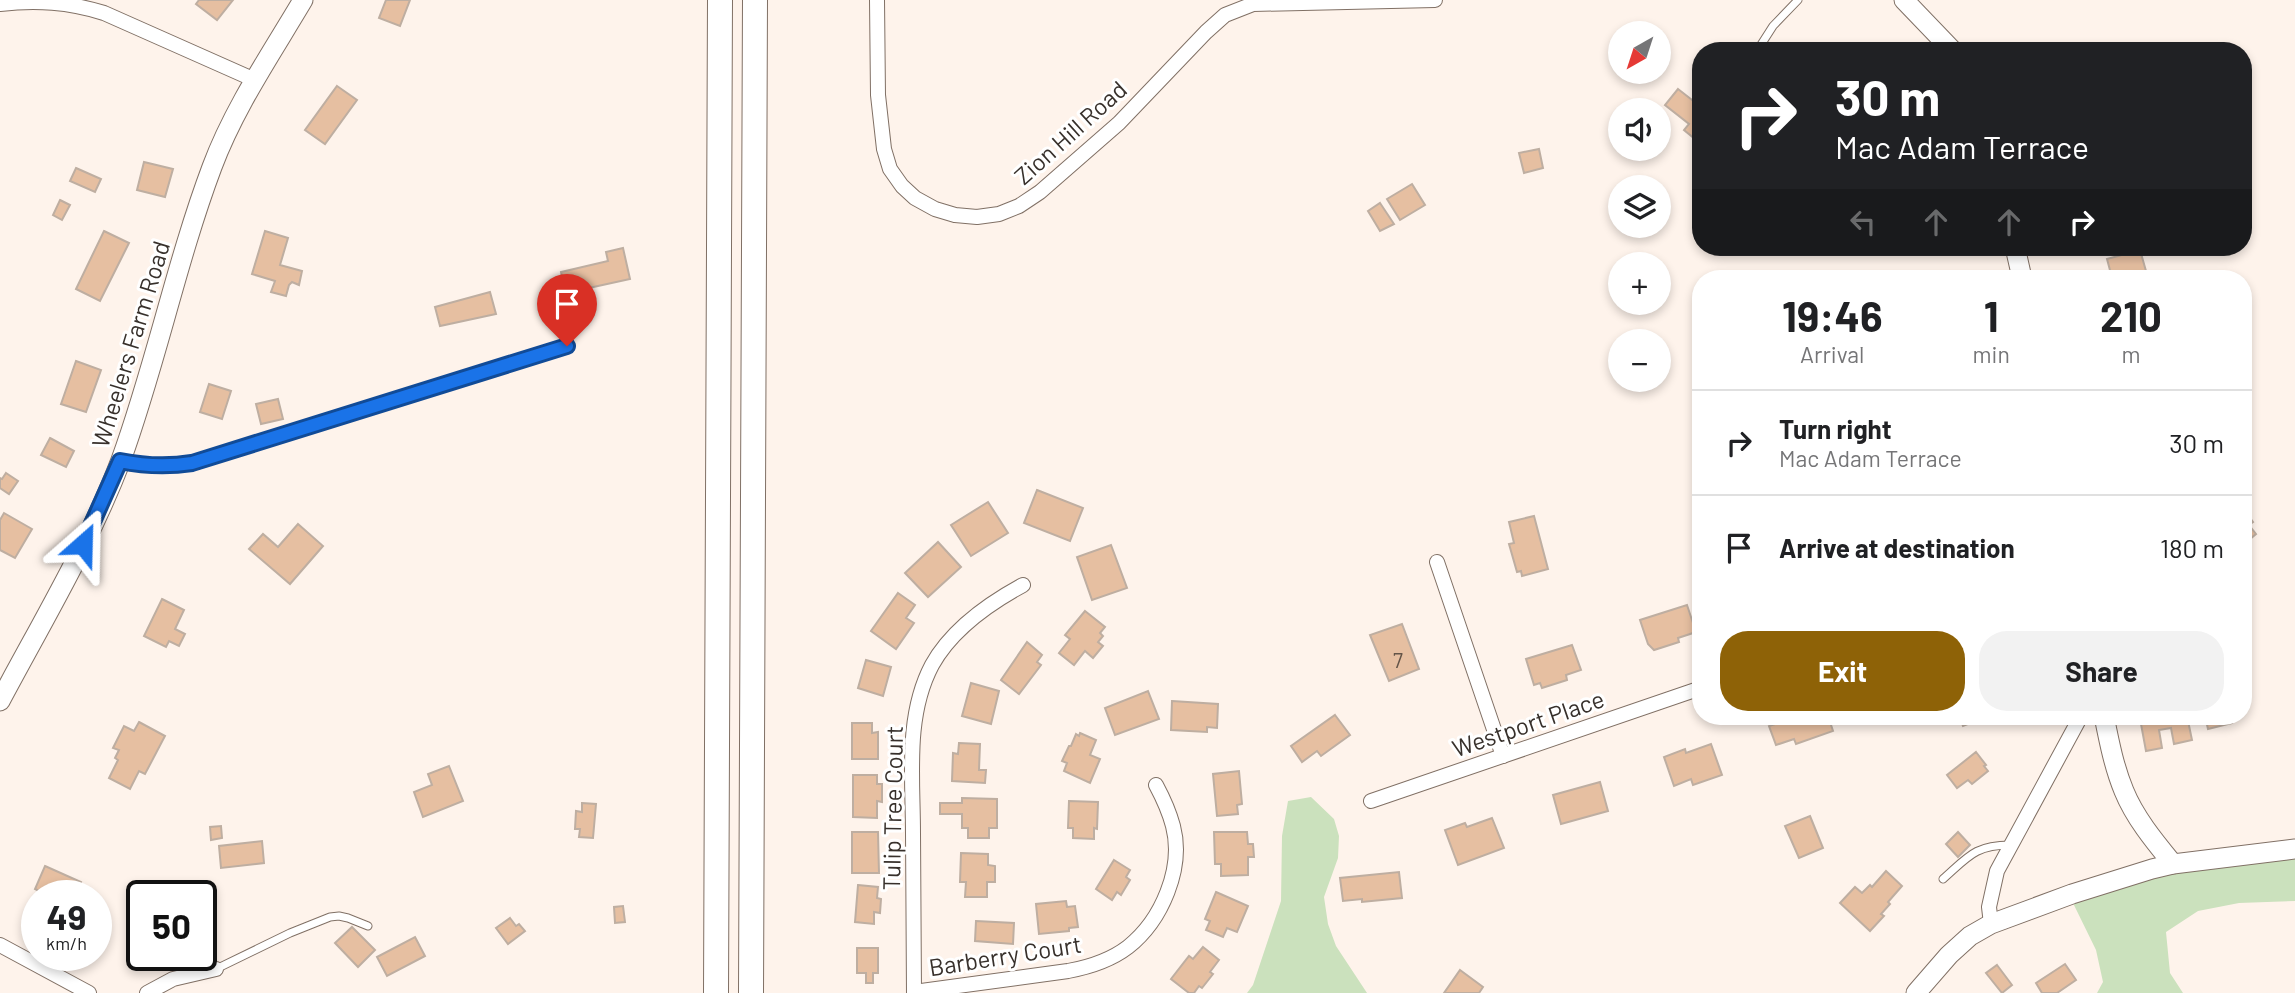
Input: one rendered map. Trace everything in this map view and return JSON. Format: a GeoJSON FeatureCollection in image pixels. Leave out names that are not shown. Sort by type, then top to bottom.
{"type":"FeatureCollection","features":[{"type":"Feature","properties":{"kind":"highway"},"geometry":{"type":"LineString","coordinates":[[716,993],[720,0]]}},
{"type":"Feature","properties":{"kind":"highway"},"geometry":{"type":"LineString","coordinates":[[751,993],[755,0]]}},
{"type":"Feature","properties":{"kind":"main road","name":"Wheelers Farm Road"},"geometry":{"type":"LineString","coordinates":[[0,701],[76,559],[120,461],[156,351],[200,199],[228,130],[303,0]]}},
{"type":"Feature","properties":{"kind":"main road"},"geometry":{"type":"LineString","coordinates":[[1904,0],[1944,42]]}},
{"type":"Feature","properties":{"kind":"main road"},"geometry":{"type":"LineString","coordinates":[[2106,725],[2125,792],[2144,825],[2174,864]]}},
{"type":"Feature","properties":{"kind":"main road"},"geometry":{"type":"LineString","coordinates":[[1916,993],[1949,955],[1970,936],[1991,924],[2136,873],[2174,864],[2295,849]]}},
{"type":"Feature","properties":{"kind":"street","name":"Zion Hill Road"},"geometry":{"type":"LineString","coordinates":[[877,0],[878,95],[884,149],[890,169],[915,198],[935,209],[977,217],[999,214],[1019,206],[1040,192],[1119,123],[1225,15],[1253,4],[1435,0]]}},
{"type":"Feature","properties":{"kind":"street"},"geometry":{"type":"LineString","coordinates":[[0,4],[40,1],[82,6],[104,13],[255,80]]}},
{"type":"Feature","properties":{"kind":"street"},"geometry":{"type":"LineString","coordinates":[[120,461],[156,466],[192,463],[567,346]]}},
{"type":"Feature","properties":{"kind":"street"},"geometry":{"type":"LineString","coordinates":[[1437,562],[1503,756]]}},
{"type":"Feature","properties":{"kind":"street","name":"Tulip Tree Court"},"geometry":{"type":"LineString","coordinates":[[914,992],[913,761],[917,705],[933,664],[947,643],[983,610],[1023,585]]}},
{"type":"Feature","properties":{"kind":"street","name":"Westport Place"},"geometry":{"type":"LineString","coordinates":[[1371,802],[1692,691]]}},
{"type":"Feature","properties":{"kind":"street"},"geometry":{"type":"LineString","coordinates":[[1991,924],[1989,907],[1997,871],[2076,725]]}},
{"type":"Feature","properties":{"kind":"street","name":"Barberry Court"},"geometry":{"type":"LineString","coordinates":[[914,992],[1090,967],[1126,948],[1155,917],[1173,872],[1176,849],[1174,827],[1156,785]]}},
{"type":"Feature","properties":{"kind":"street"},"geometry":{"type":"LineString","coordinates":[[0,945],[89,993]]}},
{"type":"Feature","properties":{"kind":"street"},"geometry":{"type":"LineString","coordinates":[[147,993],[173,979],[207,971]]}},
{"type":"Feature","properties":{"kind":"lane"},"geometry":{"type":"LineString","coordinates":[[1763,42],[1773,26],[1798,0]]}},
{"type":"Feature","properties":{"kind":"lane"},"geometry":{"type":"LineString","coordinates":[[1943,879],[1972,854],[1988,845],[2010,845]]}},
{"type":"Feature","properties":{"kind":"lane"},"geometry":{"type":"LineString","coordinates":[[217,969],[290,933],[330,918],[339,916],[368,926]]}},
{"type":"Feature","properties":{"kind":"green space"},"geometry":{"type":"Polygon","coordinates":[[[1311,797],[1334,819],[1339,836],[1338,858],[1324,897],[1328,924],[1336,946],[1367,993],[1247,993],[1253,985],[1281,901],[1282,836],[1288,801],[1311,797]]]}},
{"type":"Feature","properties":{"kind":"green space"},"geometry":{"type":"Polygon","coordinates":[[[2295,856],[2295,901],[2239,903],[2198,911],[2166,932],[2170,973],[2183,993],[2097,993],[2103,982],[2096,950],[2073,903],[2140,876],[2295,856]]]}},
{"type":"Feature","properties":{"kind":"building"},"geometry":{"type":"Polygon","coordinates":[[[199,0],[233,0],[217,20],[196,4],[199,0]]]}},
{"type":"Feature","properties":{"kind":"building"},"geometry":{"type":"Polygon","coordinates":[[[386,0],[410,0],[400,26],[379,18],[386,0]]]}},
{"type":"Feature","properties":{"kind":"building"},"geometry":{"type":"Polygon","coordinates":[[[337,86],[357,100],[325,144],[305,130],[337,86]]]}},
{"type":"Feature","properties":{"kind":"building"},"geometry":{"type":"Polygon","coordinates":[[[1678,89],[1692,100],[1692,137],[1684,130],[1689,124],[1671,110],[1671,98],[1678,89]]]}},
{"type":"Feature","properties":{"kind":"building"},"geometry":{"type":"Polygon","coordinates":[[[1539,149],[1543,168],[1524,173],[1519,153],[1539,149]]]}},
{"type":"Feature","properties":{"kind":"building"},"geometry":{"type":"Polygon","coordinates":[[[144,162],[173,169],[165,197],[137,190],[144,162]]]}},
{"type":"Feature","properties":{"kind":"building"},"geometry":{"type":"Polygon","coordinates":[[[76,168],[101,179],[95,192],[70,181],[76,168]]]}},
{"type":"Feature","properties":{"kind":"building"},"geometry":{"type":"Polygon","coordinates":[[[1412,184],[1425,205],[1400,220],[1387,199],[1412,184]]]}},
{"type":"Feature","properties":{"kind":"building"},"geometry":{"type":"Polygon","coordinates":[[[60,200],[70,205],[62,220],[53,215],[60,200]]]}},
{"type":"Feature","properties":{"kind":"building"},"geometry":{"type":"Polygon","coordinates":[[[1380,203],[1394,224],[1380,231],[1368,211],[1380,203]]]}},
{"type":"Feature","properties":{"kind":"building"},"geometry":{"type":"Polygon","coordinates":[[[104,231],[129,243],[100,301],[76,289],[104,231]]]}},
{"type":"Feature","properties":{"kind":"building"},"geometry":{"type":"Polygon","coordinates":[[[265,231],[288,238],[280,265],[302,271],[299,285],[292,282],[286,296],[271,292],[275,281],[252,274],[265,231]]]}},
{"type":"Feature","properties":{"kind":"building"},"geometry":{"type":"Polygon","coordinates":[[[623,248],[630,279],[566,293],[561,272],[608,261],[606,252],[623,248]]]}},
{"type":"Feature","properties":{"kind":"building"},"geometry":{"type":"Polygon","coordinates":[[[2142,256],[2146,270],[2110,270],[2107,259],[2142,256]]]}},
{"type":"Feature","properties":{"kind":"building"},"geometry":{"type":"Polygon","coordinates":[[[490,292],[496,314],[440,326],[435,307],[490,292]]]}},
{"type":"Feature","properties":{"kind":"building"},"geometry":{"type":"Polygon","coordinates":[[[76,361],[101,370],[86,412],[61,404],[76,361]]]}},
{"type":"Feature","properties":{"kind":"building"},"geometry":{"type":"Polygon","coordinates":[[[209,384],[231,391],[222,419],[200,412],[209,384]]]}},
{"type":"Feature","properties":{"kind":"building"},"geometry":{"type":"Polygon","coordinates":[[[278,399],[283,419],[261,424],[256,404],[278,399]]]}},
{"type":"Feature","properties":{"kind":"building"},"geometry":{"type":"Polygon","coordinates":[[[50,438],[74,451],[66,467],[41,455],[50,438]]]}},
{"type":"Feature","properties":{"kind":"building"},"geometry":{"type":"Polygon","coordinates":[[[6,473],[18,481],[9,494],[0,488],[0,478],[6,473]]]}},
{"type":"Feature","properties":{"kind":"building"},"geometry":{"type":"Polygon","coordinates":[[[1037,490],[1083,508],[1070,541],[1024,523],[1037,490]]]}},
{"type":"Feature","properties":{"kind":"building"},"geometry":{"type":"Polygon","coordinates":[[[988,502],[1008,533],[971,556],[951,525],[988,502]]]}},
{"type":"Feature","properties":{"kind":"building"},"geometry":{"type":"Polygon","coordinates":[[[4,513],[32,529],[15,558],[0,550],[0,520],[4,513]]]}},
{"type":"Feature","properties":{"kind":"building"},"geometry":{"type":"Polygon","coordinates":[[[1534,516],[1548,569],[1522,576],[1521,571],[1517,572],[1509,544],[1514,543],[1509,522],[1534,516]]]}},
{"type":"Feature","properties":{"kind":"building"},"geometry":{"type":"Polygon","coordinates":[[[298,524],[323,546],[290,584],[249,549],[263,534],[278,547],[298,524]]]}},
{"type":"Feature","properties":{"kind":"building"},"geometry":{"type":"Polygon","coordinates":[[[938,542],[961,567],[928,597],[905,573],[938,542]]]}},
{"type":"Feature","properties":{"kind":"building"},"geometry":{"type":"Polygon","coordinates":[[[1111,545],[1127,588],[1092,600],[1077,557],[1111,545]]]}},
{"type":"Feature","properties":{"kind":"building"},"geometry":{"type":"Polygon","coordinates":[[[898,593],[915,605],[906,618],[914,623],[896,649],[871,631],[898,593]]]}},
{"type":"Feature","properties":{"kind":"building"},"geometry":{"type":"Polygon","coordinates":[[[162,599],[184,610],[175,629],[185,634],[179,646],[169,641],[166,647],[144,636],[162,599]]]}},
{"type":"Feature","properties":{"kind":"building"},"geometry":{"type":"Polygon","coordinates":[[[1687,605],[1692,620],[1692,633],[1678,638],[1679,642],[1654,650],[1648,644],[1640,620],[1687,605]]]}},
{"type":"Feature","properties":{"kind":"building"},"geometry":{"type":"Polygon","coordinates":[[[1085,611],[1105,627],[1098,642],[1103,646],[1093,658],[1085,651],[1074,665],[1059,653],[1070,639],[1065,635],[1085,611]]]}},
{"type":"Feature","properties":{"kind":"building"},"geometry":{"type":"Polygon","coordinates":[[[1402,624],[1419,669],[1389,681],[1370,635],[1402,624]]]}},
{"type":"Feature","properties":{"kind":"building"},"geometry":{"type":"Polygon","coordinates":[[[1027,642],[1042,655],[1037,662],[1041,665],[1019,694],[1001,680],[1027,642]]]}},
{"type":"Feature","properties":{"kind":"building"},"geometry":{"type":"Polygon","coordinates":[[[1572,645],[1581,670],[1566,675],[1567,680],[1542,688],[1540,683],[1534,685],[1526,659],[1572,645]]]}},
{"type":"Feature","properties":{"kind":"building"},"geometry":{"type":"Polygon","coordinates":[[[866,660],[891,667],[883,696],[858,688],[866,660]]]}},
{"type":"Feature","properties":{"kind":"building"},"geometry":{"type":"Polygon","coordinates":[[[971,683],[999,691],[991,724],[962,716],[971,683]]]}},
{"type":"Feature","properties":{"kind":"building"},"geometry":{"type":"Polygon","coordinates":[[[1148,691],[1159,719],[1115,735],[1105,708],[1148,691]]]}},
{"type":"Feature","properties":{"kind":"building"},"geometry":{"type":"Polygon","coordinates":[[[1172,701],[1218,704],[1217,728],[1207,727],[1207,732],[1171,730],[1172,701]]]}},
{"type":"Feature","properties":{"kind":"building"},"geometry":{"type":"Polygon","coordinates":[[[1335,715],[1350,735],[1321,756],[1317,751],[1302,762],[1291,746],[1335,715]]]}},
{"type":"Feature","properties":{"kind":"building"},"geometry":{"type":"Polygon","coordinates":[[[139,722],[165,736],[145,774],[139,771],[130,789],[109,778],[118,760],[115,758],[119,750],[113,748],[124,726],[134,731],[139,722]]]}},
{"type":"Feature","properties":{"kind":"building"},"geometry":{"type":"Polygon","coordinates":[[[852,723],[872,723],[872,733],[878,732],[878,759],[852,759],[852,723]]]}},
{"type":"Feature","properties":{"kind":"building"},"geometry":{"type":"Polygon","coordinates":[[[1831,725],[1833,731],[1796,744],[1794,739],[1776,745],[1769,726],[1831,725]]]}},
{"type":"Feature","properties":{"kind":"building"},"geometry":{"type":"Polygon","coordinates":[[[2141,725],[2189,725],[2192,740],[2174,744],[2171,728],[2159,730],[2162,748],[2146,751],[2141,725]]]}},
{"type":"Feature","properties":{"kind":"building"},"geometry":{"type":"Polygon","coordinates":[[[2207,725],[2224,725],[2208,729],[2207,725]]]}},
{"type":"Feature","properties":{"kind":"building"},"geometry":{"type":"Polygon","coordinates":[[[1080,733],[1096,740],[1090,755],[1100,759],[1090,783],[1064,771],[1067,763],[1062,761],[1076,734],[1079,736],[1080,733]]]}},
{"type":"Feature","properties":{"kind":"building"},"geometry":{"type":"Polygon","coordinates":[[[959,743],[980,744],[979,770],[986,770],[985,783],[952,781],[953,753],[958,754],[959,743]]]}},
{"type":"Feature","properties":{"kind":"building"},"geometry":{"type":"Polygon","coordinates":[[[1711,744],[1722,775],[1693,785],[1691,779],[1674,786],[1664,757],[1685,749],[1686,753],[1711,744]]]}},
{"type":"Feature","properties":{"kind":"building"},"geometry":{"type":"Polygon","coordinates":[[[1976,752],[1988,771],[1972,784],[1968,780],[1957,788],[1947,775],[1976,752]]]}},
{"type":"Feature","properties":{"kind":"building"},"geometry":{"type":"Polygon","coordinates":[[[449,766],[463,801],[423,817],[414,792],[432,785],[428,774],[449,766]]]}},
{"type":"Feature","properties":{"kind":"building"},"geometry":{"type":"Polygon","coordinates":[[[1239,771],[1242,804],[1237,805],[1238,814],[1217,816],[1213,774],[1239,771]]]}},
{"type":"Feature","properties":{"kind":"building"},"geometry":{"type":"Polygon","coordinates":[[[853,775],[877,775],[877,784],[882,784],[882,802],[877,801],[877,818],[853,817],[853,775]]]}},
{"type":"Feature","properties":{"kind":"building"},"geometry":{"type":"Polygon","coordinates":[[[1600,782],[1608,811],[1561,824],[1553,795],[1600,782]]]}},
{"type":"Feature","properties":{"kind":"building"},"geometry":{"type":"Polygon","coordinates":[[[962,798],[997,799],[997,828],[989,828],[989,838],[968,838],[968,828],[962,828],[962,814],[940,814],[940,803],[962,803],[962,798]]]}},
{"type":"Feature","properties":{"kind":"building"},"geometry":{"type":"Polygon","coordinates":[[[1069,801],[1098,802],[1094,839],[1073,838],[1073,828],[1068,828],[1069,801]]]}},
{"type":"Feature","properties":{"kind":"building"},"geometry":{"type":"Polygon","coordinates":[[[582,803],[596,804],[593,838],[579,837],[580,829],[575,829],[576,811],[582,812],[582,803]]]}},
{"type":"Feature","properties":{"kind":"building"},"geometry":{"type":"Polygon","coordinates":[[[1810,816],[1823,848],[1799,858],[1785,826],[1810,816]]]}},
{"type":"Feature","properties":{"kind":"building"},"geometry":{"type":"Polygon","coordinates":[[[1492,818],[1504,848],[1458,865],[1445,830],[1465,823],[1467,827],[1492,818]]]}},
{"type":"Feature","properties":{"kind":"building"},"geometry":{"type":"Polygon","coordinates":[[[221,826],[222,838],[211,840],[210,827],[221,826]]]}},
{"type":"Feature","properties":{"kind":"building"},"geometry":{"type":"Polygon","coordinates":[[[852,832],[878,832],[879,873],[852,873],[852,832]]]}},
{"type":"Feature","properties":{"kind":"building"},"geometry":{"type":"Polygon","coordinates":[[[1214,832],[1247,832],[1248,844],[1253,844],[1254,857],[1248,857],[1248,875],[1221,876],[1221,864],[1215,864],[1214,832]]]}},
{"type":"Feature","properties":{"kind":"building"},"geometry":{"type":"Polygon","coordinates":[[[1958,832],[1970,845],[1958,857],[1946,844],[1958,832]]]}},
{"type":"Feature","properties":{"kind":"building"},"geometry":{"type":"Polygon","coordinates":[[[262,841],[264,863],[221,868],[219,846],[262,841]]]}},
{"type":"Feature","properties":{"kind":"building"},"geometry":{"type":"Polygon","coordinates":[[[961,853],[988,854],[988,865],[995,866],[995,882],[987,882],[987,897],[965,897],[966,882],[960,882],[961,853]]]}},
{"type":"Feature","properties":{"kind":"building"},"geometry":{"type":"Polygon","coordinates":[[[1114,860],[1130,870],[1126,877],[1130,880],[1121,895],[1117,892],[1112,900],[1096,889],[1114,860]]]}},
{"type":"Feature","properties":{"kind":"building"},"geometry":{"type":"Polygon","coordinates":[[[45,866],[76,880],[39,880],[45,866]]]}},
{"type":"Feature","properties":{"kind":"building"},"geometry":{"type":"Polygon","coordinates":[[[1886,871],[1902,886],[1888,902],[1890,904],[1881,914],[1884,916],[1870,931],[1840,903],[1855,887],[1862,893],[1870,885],[1872,887],[1886,871]]]}},
{"type":"Feature","properties":{"kind":"building"},"geometry":{"type":"Polygon","coordinates":[[[1399,872],[1402,898],[1343,901],[1340,878],[1399,872]]]}},
{"type":"Feature","properties":{"kind":"building"},"geometry":{"type":"Polygon","coordinates":[[[858,885],[878,887],[880,913],[874,912],[874,924],[855,922],[858,885]]]}},
{"type":"Feature","properties":{"kind":"building"},"geometry":{"type":"Polygon","coordinates":[[[1216,892],[1248,906],[1237,932],[1227,928],[1223,937],[1206,930],[1210,921],[1205,919],[1216,892]]]}},
{"type":"Feature","properties":{"kind":"building"},"geometry":{"type":"Polygon","coordinates":[[[1066,901],[1067,907],[1075,906],[1078,927],[1069,928],[1069,931],[1039,934],[1036,904],[1066,901]]]}},
{"type":"Feature","properties":{"kind":"building"},"geometry":{"type":"Polygon","coordinates":[[[623,906],[625,922],[615,923],[614,907],[623,906]]]}},
{"type":"Feature","properties":{"kind":"building"},"geometry":{"type":"Polygon","coordinates":[[[510,918],[516,926],[519,924],[525,931],[508,944],[496,928],[510,918]]]}},
{"type":"Feature","properties":{"kind":"building"},"geometry":{"type":"Polygon","coordinates":[[[976,921],[1014,923],[1013,944],[975,941],[976,921]]]}},
{"type":"Feature","properties":{"kind":"building"},"geometry":{"type":"Polygon","coordinates":[[[352,927],[375,950],[358,967],[335,943],[352,927]]]}},
{"type":"Feature","properties":{"kind":"building"},"geometry":{"type":"Polygon","coordinates":[[[415,937],[425,956],[387,976],[377,957],[415,937]]]}},
{"type":"Feature","properties":{"kind":"building"},"geometry":{"type":"Polygon","coordinates":[[[1203,947],[1219,960],[1210,972],[1213,974],[1202,988],[1199,986],[1194,993],[1189,993],[1171,979],[1189,956],[1193,959],[1203,947]]]}},
{"type":"Feature","properties":{"kind":"building"},"geometry":{"type":"Polygon","coordinates":[[[857,948],[878,948],[878,973],[873,973],[873,983],[866,983],[866,973],[857,973],[857,948]]]}},
{"type":"Feature","properties":{"kind":"building"},"geometry":{"type":"Polygon","coordinates":[[[2065,964],[2076,980],[2057,993],[2042,993],[2036,983],[2065,964]]]}},
{"type":"Feature","properties":{"kind":"building"},"geometry":{"type":"Polygon","coordinates":[[[1997,965],[2012,985],[2002,993],[1986,973],[1997,965]]]}},
{"type":"Feature","properties":{"kind":"building"},"geometry":{"type":"Polygon","coordinates":[[[1460,970],[1483,987],[1479,993],[1444,993],[1460,970]]]}},
{"type":"Feature","properties":{"kind":"route"},"geometry":{"type":"LineString","coordinates":[[83,544],[120,461],[156,466],[192,463],[567,346]]}}]}
